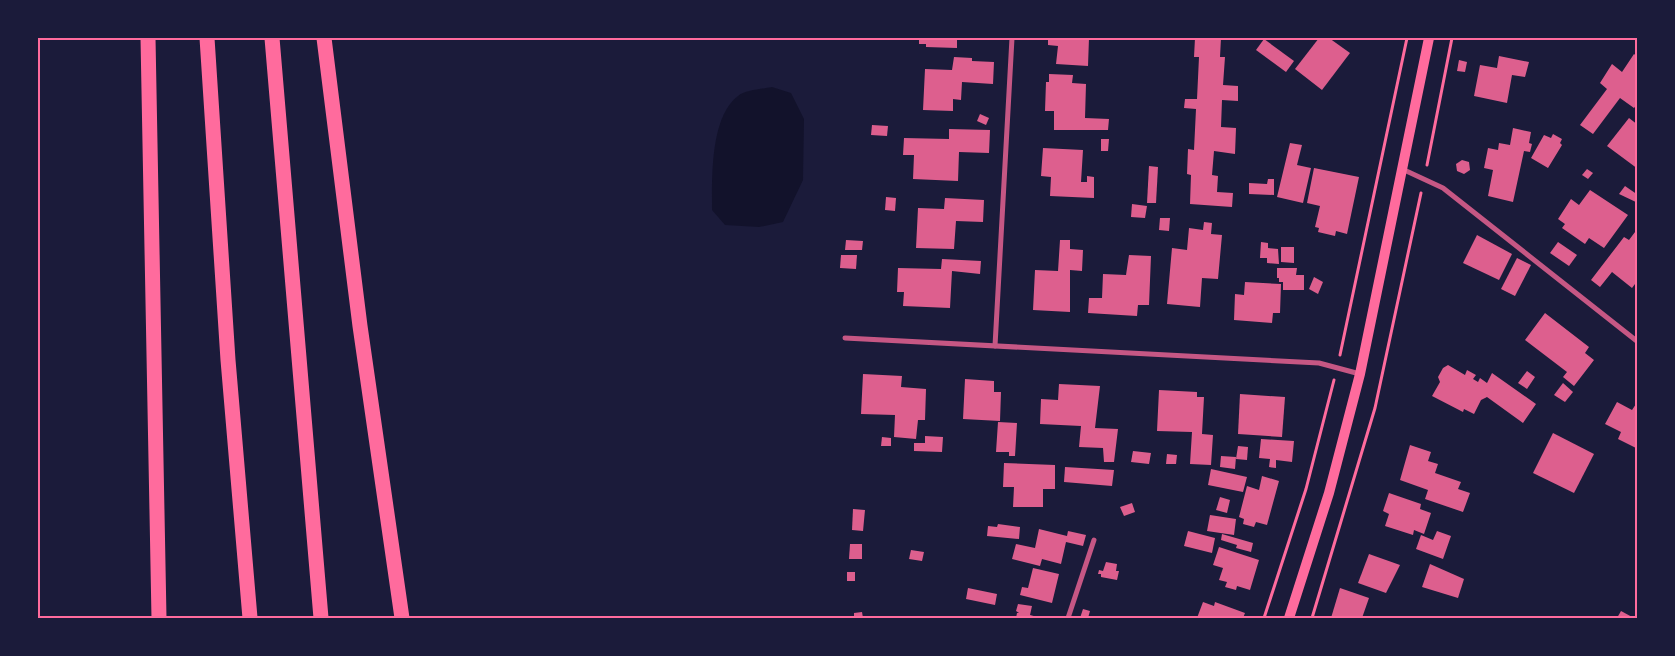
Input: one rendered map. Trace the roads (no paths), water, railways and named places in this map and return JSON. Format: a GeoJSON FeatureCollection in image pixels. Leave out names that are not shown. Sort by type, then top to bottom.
{"type":"FeatureCollection","features":[{"type":"Feature","properties":{"kind":"highway"},"geometry":{"type":"LineString","coordinates":[[148,38],[159,618]]}},
{"type":"Feature","properties":{"kind":"highway"},"geometry":{"type":"LineString","coordinates":[[207,38],[228,360],[250,618]]}},
{"type":"Feature","properties":{"kind":"highway"},"geometry":{"type":"LineString","coordinates":[[272,38],[321,618]]}},
{"type":"Feature","properties":{"kind":"highway"},"geometry":{"type":"LineString","coordinates":[[324,38],[360,326],[402,618]]}},
{"type":"Feature","properties":{"kind":"main road"},"geometry":{"type":"LineString","coordinates":[[1289,618],[1329,493],[1360,374],[1429,38]]}},
{"type":"Feature","properties":{"kind":"street"},"geometry":{"type":"LineString","coordinates":[[995,346],[1012,38]]}},
{"type":"Feature","properties":{"kind":"street"},"geometry":{"type":"LineString","coordinates":[[1402,170],[1443,188],[1638,342]]}},
{"type":"Feature","properties":{"kind":"street"},"geometry":{"type":"LineString","coordinates":[[845,338],[1319,363],[1360,374]]}},
{"type":"Feature","properties":{"kind":"street"},"geometry":{"type":"LineString","coordinates":[[1068,618],[1094,540]]}}]}
